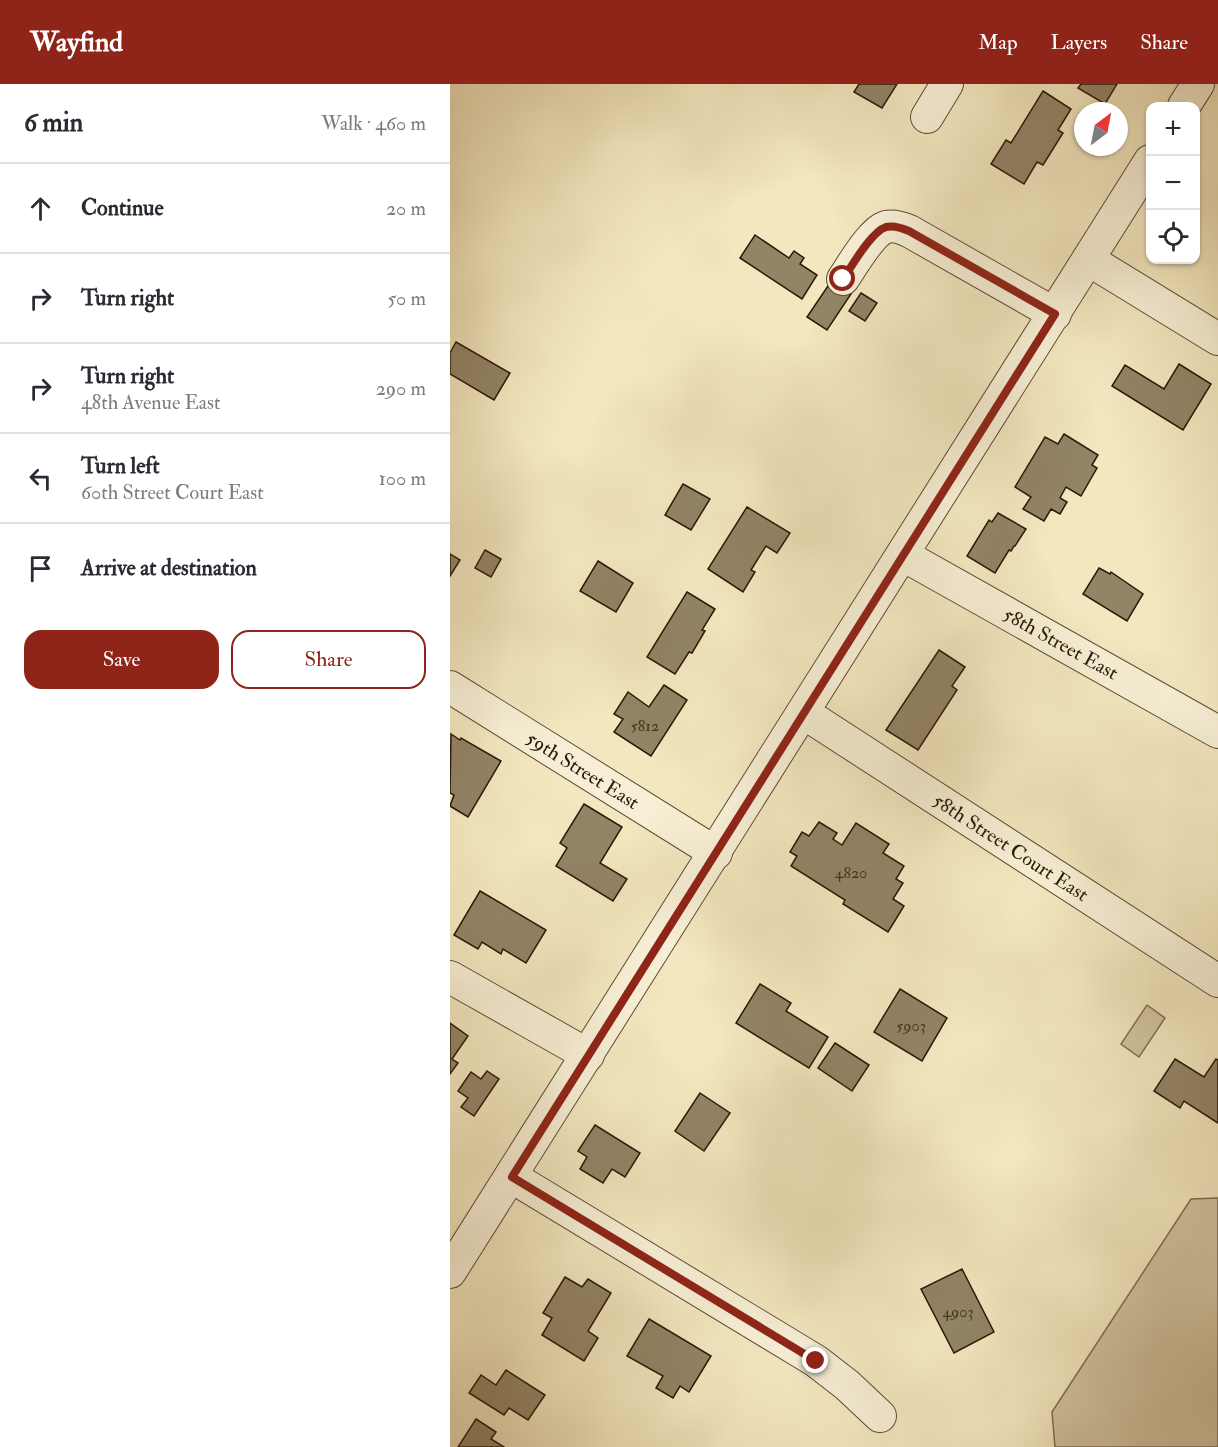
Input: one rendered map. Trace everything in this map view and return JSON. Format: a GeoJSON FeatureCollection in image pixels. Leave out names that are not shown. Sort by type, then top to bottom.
{"type":"FeatureCollection","features":[{"type":"Feature","properties":{"kind":"street"},"geometry":{"type":"LineString","coordinates":[[927,117],[947,84]]}},
{"type":"Feature","properties":{"kind":"street"},"geometry":{"type":"LineString","coordinates":[[1187,102],[1198,84]]}},
{"type":"Feature","properties":{"kind":"street"},"geometry":{"type":"LineString","coordinates":[[450,1272],[512,1177],[1146,167]]}},
{"type":"Feature","properties":{"kind":"street"},"geometry":{"type":"LineString","coordinates":[[843,279],[875,234],[885,227],[896,226],[909,231],[1055,314]]}},
{"type":"Feature","properties":{"kind":"street"},"geometry":{"type":"LineString","coordinates":[[1089,260],[1218,339]]}},
{"type":"Feature","properties":{"kind":"street","name":"58th Street East"},"geometry":{"type":"LineString","coordinates":[[903,555],[1218,732]]}},
{"type":"Feature","properties":{"kind":"street","name":"59th Street East"},"geometry":{"type":"LineString","coordinates":[[450,687],[716,852]]}},
{"type":"Feature","properties":{"kind":"street","name":"58th Street Court East"},"geometry":{"type":"LineString","coordinates":[[804,713],[1218,981]]}},
{"type":"Feature","properties":{"kind":"street"},"geometry":{"type":"LineString","coordinates":[[450,977],[588,1054]]}},
{"type":"Feature","properties":{"kind":"street"},"geometry":{"type":"LineString","coordinates":[[512,1177],[816,1361],[847,1384],[880,1416]]}},
{"type":"Feature","properties":{"kind":"shaded area"},"geometry":{"type":"Polygon","coordinates":[[[1147,1005],[1165,1018],[1139,1057],[1121,1044],[1147,1005]]]}},
{"type":"Feature","properties":{"kind":"shaded area"},"geometry":{"type":"Polygon","coordinates":[[[1218,1198],[1218,1447],[1055,1447],[1052,1412],[1191,1199],[1218,1198]]]}},
{"type":"Feature","properties":{"kind":"building"},"geometry":{"type":"Polygon","coordinates":[[[859,84],[897,84],[882,108],[854,92],[859,84]]]}},
{"type":"Feature","properties":{"kind":"building"},"geometry":{"type":"Polygon","coordinates":[[[1081,84],[1117,84],[1106,102],[1102,102],[1078,88],[1081,84]]]}},
{"type":"Feature","properties":{"kind":"building"},"geometry":{"type":"Polygon","coordinates":[[[1043,91],[1071,109],[1058,130],[1063,133],[1043,165],[1037,162],[1024,184],[991,164],[1006,140],[1011,143],[1043,91]]]}},
{"type":"Feature","properties":{"kind":"building"},"geometry":{"type":"Polygon","coordinates":[[[755,235],[789,258],[794,251],[804,258],[800,264],[817,275],[802,299],[740,258],[755,235]]]}},
{"type":"Feature","properties":{"kind":"building"},"geometry":{"type":"Polygon","coordinates":[[[834,277],[853,291],[827,330],[807,317],[834,277]]]}},
{"type":"Feature","properties":{"kind":"building"},"geometry":{"type":"Polygon","coordinates":[[[861,293],[877,303],[865,321],[849,311],[861,293]]]}},
{"type":"Feature","properties":{"kind":"building"},"geometry":{"type":"Polygon","coordinates":[[[456,342],[510,373],[494,400],[450,374],[450,353],[456,342]]]}},
{"type":"Feature","properties":{"kind":"building"},"geometry":{"type":"Polygon","coordinates":[[[1179,364],[1211,384],[1183,430],[1112,386],[1125,365],[1164,389],[1179,364]]]}},
{"type":"Feature","properties":{"kind":"building"},"geometry":{"type":"Polygon","coordinates":[[[1064,434],[1098,455],[1092,465],[1097,468],[1081,496],[1066,487],[1060,498],[1067,502],[1060,514],[1051,509],[1044,521],[1023,509],[1031,497],[1015,487],[1045,437],[1058,444],[1064,434]]]}},
{"type":"Feature","properties":{"kind":"building"},"geometry":{"type":"Polygon","coordinates":[[[683,484],[710,499],[691,530],[665,515],[683,484]]]}},
{"type":"Feature","properties":{"kind":"building"},"geometry":{"type":"Polygon","coordinates":[[[747,507],[790,533],[777,553],[766,546],[751,570],[755,572],[743,592],[708,569],[747,507]]]}},
{"type":"Feature","properties":{"kind":"building"},"geometry":{"type":"Polygon","coordinates":[[[998,513],[1026,529],[1011,551],[1009,550],[995,573],[967,556],[989,520],[992,522],[998,513]]]}},
{"type":"Feature","properties":{"kind":"building"},"geometry":{"type":"Polygon","coordinates":[[[485,550],[501,559],[491,577],[475,568],[485,550]]]}},
{"type":"Feature","properties":{"kind":"building"},"geometry":{"type":"Polygon","coordinates":[[[450,554],[460,560],[450,576],[450,554]]]}},
{"type":"Feature","properties":{"kind":"building"},"geometry":{"type":"Polygon","coordinates":[[[598,561],[633,583],[616,612],[580,591],[598,561]]]}},
{"type":"Feature","properties":{"kind":"building"},"geometry":{"type":"Polygon","coordinates":[[[1099,568],[1110,574],[1111,572],[1143,594],[1127,621],[1083,594],[1099,568]]]}},
{"type":"Feature","properties":{"kind":"building"},"geometry":{"type":"Polygon","coordinates":[[[687,592],[715,609],[692,653],[689,652],[675,674],[647,657],[687,592]]]}},
{"type":"Feature","properties":{"kind":"building"},"geometry":{"type":"Polygon","coordinates":[[[939,650],[965,667],[952,686],[957,690],[918,750],[886,730],[939,650]]]}},
{"type":"Feature","properties":{"kind":"building"},"geometry":{"type":"Polygon","coordinates":[[[664,685],[687,700],[651,756],[614,732],[623,719],[614,714],[628,692],[649,707],[664,685]]]}},
{"type":"Feature","properties":{"kind":"building"},"geometry":{"type":"Polygon","coordinates":[[[451,734],[501,761],[468,817],[450,806],[454,795],[450,793],[451,734]]]}},
{"type":"Feature","properties":{"kind":"building"},"geometry":{"type":"Polygon","coordinates":[[[584,804],[622,827],[600,863],[627,879],[613,901],[556,866],[567,848],[560,843],[584,804]]]}},
{"type":"Feature","properties":{"kind":"building"},"geometry":{"type":"Polygon","coordinates":[[[819,822],[837,833],[833,839],[842,845],[856,823],[889,844],[883,853],[904,866],[896,879],[903,883],[893,899],[904,906],[888,932],[843,904],[845,900],[791,866],[797,856],[790,852],[802,832],[809,836],[819,822]]]}},
{"type":"Feature","properties":{"kind":"building"},"geometry":{"type":"Polygon","coordinates":[[[480,891],[546,930],[526,963],[503,949],[501,954],[482,942],[478,949],[454,935],[480,891]]]}},
{"type":"Feature","properties":{"kind":"building"},"geometry":{"type":"Polygon","coordinates":[[[760,984],[791,1003],[786,1011],[828,1037],[809,1068],[736,1023],[760,984]]]}},
{"type":"Feature","properties":{"kind":"building"},"geometry":{"type":"Polygon","coordinates":[[[900,989],[947,1018],[922,1061],[874,1032],[900,989]]]}},
{"type":"Feature","properties":{"kind":"building"},"geometry":{"type":"Polygon","coordinates":[[[450,1023],[468,1036],[452,1059],[458,1063],[450,1074],[450,1023]]]}},
{"type":"Feature","properties":{"kind":"building"},"geometry":{"type":"Polygon","coordinates":[[[835,1043],[869,1065],[852,1091],[818,1068],[835,1043]]]}},
{"type":"Feature","properties":{"kind":"building"},"geometry":{"type":"Polygon","coordinates":[[[1175,1059],[1204,1077],[1216,1059],[1218,1060],[1218,1123],[1184,1101],[1180,1108],[1154,1091],[1175,1059]]]}},
{"type":"Feature","properties":{"kind":"building"},"geometry":{"type":"Polygon","coordinates":[[[487,1071],[499,1079],[474,1116],[461,1107],[468,1098],[458,1091],[471,1072],[481,1079],[487,1071]]]}},
{"type":"Feature","properties":{"kind":"building"},"geometry":{"type":"Polygon","coordinates":[[[700,1093],[730,1113],[704,1151],[675,1131],[700,1093]]]}},
{"type":"Feature","properties":{"kind":"building"},"geometry":{"type":"Polygon","coordinates":[[[595,1125],[640,1153],[625,1177],[612,1169],[603,1183],[580,1169],[587,1157],[578,1151],[595,1125]]]}},
{"type":"Feature","properties":{"kind":"building"},"geometry":{"type":"Polygon","coordinates":[[[962,1269],[994,1332],[954,1353],[921,1289],[962,1269]]]}},
{"type":"Feature","properties":{"kind":"building"},"geometry":{"type":"Polygon","coordinates":[[[565,1277],[582,1287],[588,1279],[611,1293],[588,1331],[598,1338],[584,1361],[542,1335],[552,1318],[543,1313],[565,1277]]]}},
{"type":"Feature","properties":{"kind":"building"},"geometry":{"type":"Polygon","coordinates":[[[649,1319],[711,1356],[689,1392],[680,1386],[673,1398],[656,1388],[663,1376],[627,1356],[649,1319]]]}},
{"type":"Feature","properties":{"kind":"building"},"geometry":{"type":"Polygon","coordinates":[[[506,1370],[545,1395],[528,1420],[509,1408],[504,1415],[469,1393],[481,1375],[496,1385],[506,1370]]]}},
{"type":"Feature","properties":{"kind":"building"},"geometry":{"type":"Polygon","coordinates":[[[476,1419],[496,1432],[491,1439],[504,1447],[458,1447],[476,1419]]]}},
{"type":"Feature","properties":{"kind":"route"},"geometry":{"type":"LineString","coordinates":[[816,1361],[512,1177],[1055,314],[909,231],[896,226],[885,227],[875,234],[843,279]]}}]}
